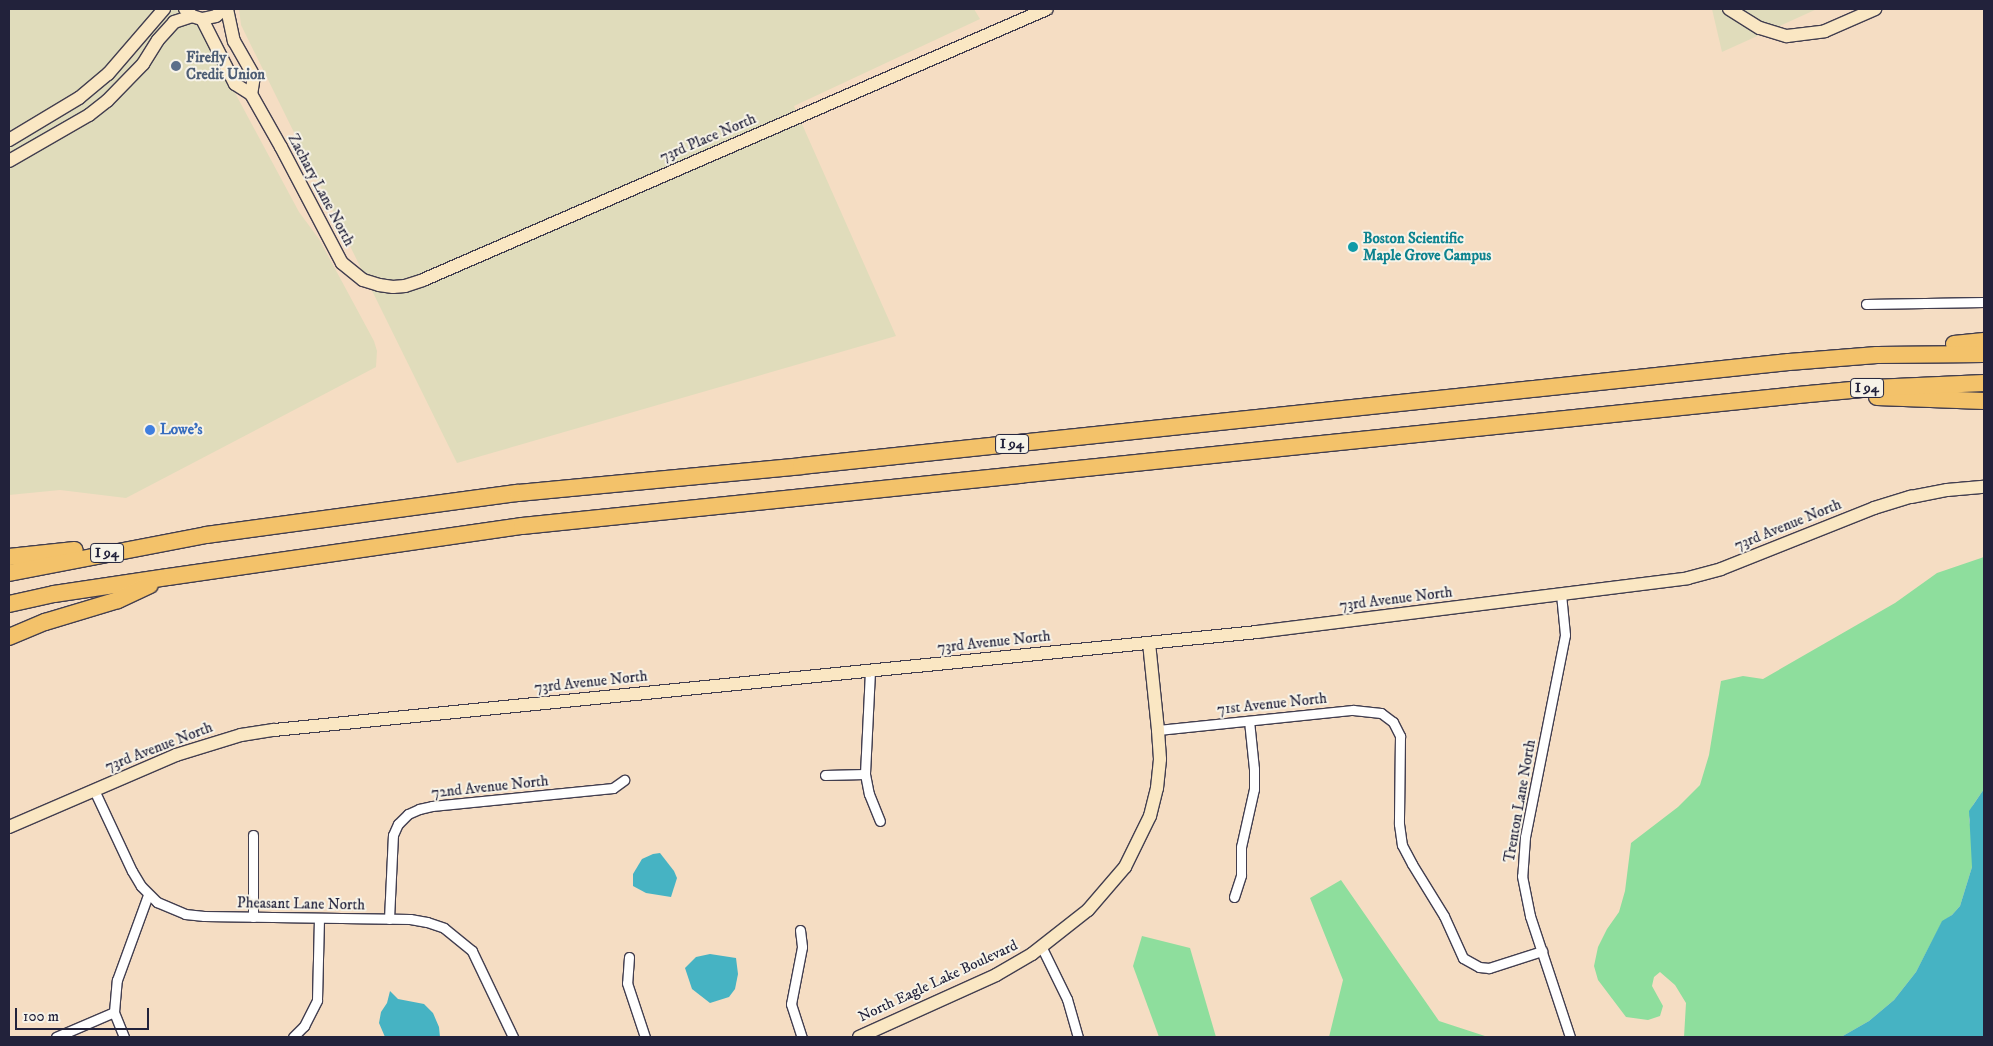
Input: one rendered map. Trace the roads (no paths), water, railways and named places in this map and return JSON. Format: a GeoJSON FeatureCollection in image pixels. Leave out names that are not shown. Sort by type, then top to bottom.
{"type":"FeatureCollection","features":[{"type":"Feature","properties":{"kind":"highway"},"geometry":{"type":"LineString","coordinates":[[1819,359],[1984,342]]}},
{"type":"Feature","properties":{"kind":"highway","name":"I 94"},"geometry":{"type":"LineString","coordinates":[[9,573],[206,535],[518,493],[830,463],[1819,359],[1984,354]]}},
{"type":"Feature","properties":{"kind":"highway","name":"I 94"},"geometry":{"type":"LineString","coordinates":[[9,604],[54,594],[522,526],[1750,400],[1873,388],[1984,383]]}},
{"type":"Feature","properties":{"kind":"highway"},"geometry":{"type":"LineString","coordinates":[[1750,400],[1880,397],[1984,401]]}},
{"type":"Feature","properties":{"kind":"highway"},"geometry":{"type":"LineString","coordinates":[[9,557],[206,535]]}},
{"type":"Feature","properties":{"kind":"highway"},"geometry":{"type":"LineString","coordinates":[[9,637],[45,622],[118,600],[168,577]]}},
{"type":"Feature","properties":{"kind":"street"},"geometry":{"type":"LineString","coordinates":[[9,140],[79,98],[108,74],[164,9]]}},
{"type":"Feature","properties":{"kind":"street"},"geometry":{"type":"LineString","coordinates":[[9,161],[89,115],[107,101],[142,64],[158,40],[174,22],[193,14],[216,16],[225,9],[234,41],[254,76],[250,94]]}},
{"type":"Feature","properties":{"kind":"street","name":"73rd Place North"},"geometry":{"type":"LineString","coordinates":[[379,285],[405,286],[422,280],[1047,9]]}},
{"type":"Feature","properties":{"kind":"street"},"geometry":{"type":"LineString","coordinates":[[1729,9],[1760,28],[1787,36],[1826,31],[1875,9]]}},
{"type":"Feature","properties":{"kind":"street","name":"Zachary Lane North"},"geometry":{"type":"LineString","coordinates":[[193,14],[235,84],[250,94],[342,264],[362,280],[379,285]]}},
{"type":"Feature","properties":{"kind":"street"},"geometry":{"type":"LineString","coordinates":[[1866,304],[1984,302]]}},
{"type":"Feature","properties":{"kind":"street","name":"73rd Avenue North"},"geometry":{"type":"LineString","coordinates":[[9,827],[176,755],[209,744],[265,732],[1345,622],[1706,574],[1874,508],[1947,490],[1984,487]]}},
{"type":"Feature","properties":{"kind":"street","name":"Trenton Lane North"},"geometry":{"type":"LineString","coordinates":[[1562,594],[1565,636],[1523,857],[1525,896],[1570,1037]]}},
{"type":"Feature","properties":{"kind":"street","name":"North Eagle Lake Boulevard"},"geometry":{"type":"LineString","coordinates":[[858,1037],[996,974],[1042,948],[1088,910],[1125,867],[1150,816],[1160,759],[1149,643]]}},
{"type":"Feature","properties":{"kind":"street"},"geometry":{"type":"LineString","coordinates":[[870,671],[865,774],[869,794],[880,821]]}},
{"type":"Feature","properties":{"kind":"street","name":"71st Avenue North"},"geometry":{"type":"LineString","coordinates":[[1158,730],[1353,710],[1374,711],[1388,717],[1394,722],[1400,736],[1399,824],[1402,845],[1408,859],[1444,916],[1463,958],[1479,967],[1489,968],[1542,951]]}},
{"type":"Feature","properties":{"kind":"street"},"geometry":{"type":"LineString","coordinates":[[1234,897],[1241,875],[1241,847],[1254,789],[1249,721]]}},
{"type":"Feature","properties":{"kind":"street"},"geometry":{"type":"LineString","coordinates":[[825,775],[865,774]]}},
{"type":"Feature","properties":{"kind":"street","name":"72nd Avenue North"},"geometry":{"type":"LineString","coordinates":[[389,919],[393,835],[398,824],[408,814],[432,806],[613,788],[624,780]]}},
{"type":"Feature","properties":{"kind":"street","name":"Pheasant Lane North"},"geometry":{"type":"LineString","coordinates":[[94,790],[132,871],[148,895],[157,902],[185,914],[389,919],[427,922],[444,928],[459,938],[472,951],[513,1037]]}},
{"type":"Feature","properties":{"kind":"street"},"geometry":{"type":"LineString","coordinates":[[253,835],[253,917]]}},
{"type":"Feature","properties":{"kind":"street"},"geometry":{"type":"LineString","coordinates":[[124,1037],[114,1012],[120,970],[148,895]]}},
{"type":"Feature","properties":{"kind":"street"},"geometry":{"type":"LineString","coordinates":[[293,1037],[304,1026],[317,1000],[319,918]]}},
{"type":"Feature","properties":{"kind":"street"},"geometry":{"type":"LineString","coordinates":[[800,930],[802,947],[791,1004],[802,1037]]}},
{"type":"Feature","properties":{"kind":"street"},"geometry":{"type":"LineString","coordinates":[[1042,948],[1067,999],[1078,1037]]}},
{"type":"Feature","properties":{"kind":"street"},"geometry":{"type":"LineString","coordinates":[[629,957],[627,983],[645,1037]]}},
{"type":"Feature","properties":{"kind":"street"},"geometry":{"type":"LineString","coordinates":[[56,1037],[114,1012]]}},
{"type":"Feature","properties":{"kind":"water"},"geometry":{"type":"Polygon","coordinates":[[[1984,789],[1984,1037],[1841,1037],[1869,1021],[1894,1000],[1916,972],[1942,921],[1952,915],[1960,906],[1972,867],[1969,811],[1984,789]]]}},
{"type":"Feature","properties":{"kind":"water"},"geometry":{"type":"Polygon","coordinates":[[[660,853],[677,878],[671,897],[646,893],[633,886],[633,874],[642,859],[660,853]]]}},
{"type":"Feature","properties":{"kind":"water"},"geometry":{"type":"Polygon","coordinates":[[[710,954],[736,958],[738,974],[735,989],[729,997],[710,1003],[692,989],[685,968],[696,957],[710,954]]]}},
{"type":"Feature","properties":{"kind":"water"},"geometry":{"type":"Polygon","coordinates":[[[390,991],[398,999],[424,1004],[433,1013],[439,1027],[440,1037],[385,1037],[379,1023],[381,1012],[387,1003],[390,991]]]}},
{"type":"Feature","properties":{"kind":"place","name":"Firefly Credit Union"},"geometry":{"type":"Point","coordinates":[176,66]}},
{"type":"Feature","properties":{"kind":"place","name":"Boston Scientific Maple Grove Campus"},"geometry":{"type":"Point","coordinates":[1353,247]}},
{"type":"Feature","properties":{"kind":"place","name":"Lowe's"},"geometry":{"type":"Point","coordinates":[150,430]}}]}
